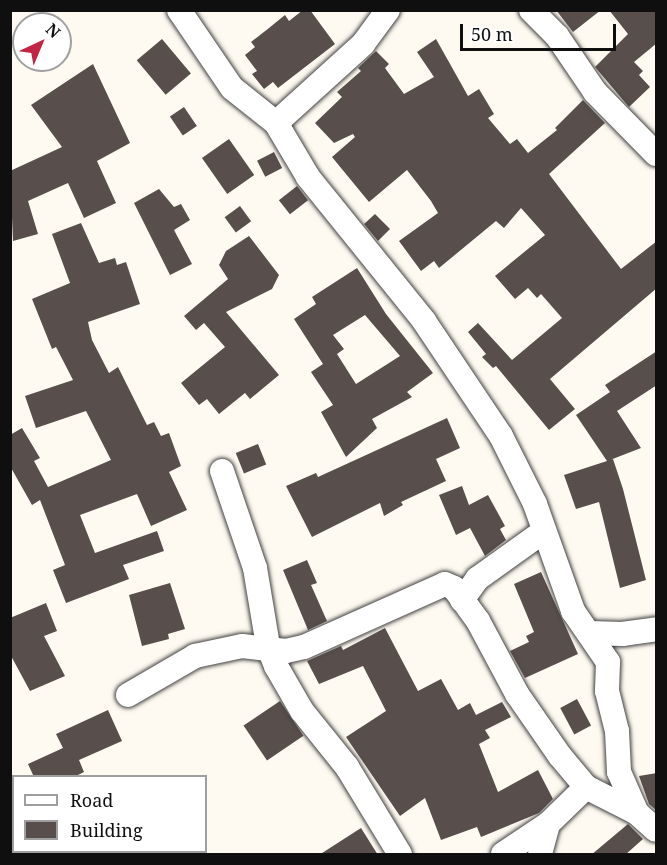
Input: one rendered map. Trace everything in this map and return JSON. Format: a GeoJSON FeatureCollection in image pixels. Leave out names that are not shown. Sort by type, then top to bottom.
{"type":"FeatureCollection","features":[{"type":"Feature","properties":{"kind":"street"},"geometry":{"type":"LineString","coordinates":[[179,10],[232,88],[276,123],[308,177],[424,321],[501,436],[535,504],[573,611],[608,662],[607,691],[616,730],[619,771],[637,813]]}},
{"type":"Feature","properties":{"kind":"street"},"geometry":{"type":"LineString","coordinates":[[276,123],[304,102],[363,44],[388,10]]}},
{"type":"Feature","properties":{"kind":"street"},"geometry":{"type":"LineString","coordinates":[[531,10],[557,36],[595,92],[657,154]]}},
{"type":"Feature","properties":{"kind":"street"},"geometry":{"type":"LineString","coordinates":[[222,471],[255,568],[268,646],[302,711],[347,767],[400,855]]}},
{"type":"Feature","properties":{"kind":"street"},"geometry":{"type":"LineString","coordinates":[[462,600],[477,579],[544,531]]}},
{"type":"Feature","properties":{"kind":"street"},"geometry":{"type":"LineString","coordinates":[[128,695],[195,656],[220,648],[268,646],[286,651],[304,647],[445,584],[454,588],[487,635],[518,694],[586,787],[637,813],[657,830]]}},
{"type":"Feature","properties":{"kind":"street"},"geometry":{"type":"LineString","coordinates":[[590,633],[622,634],[657,629]]}},
{"type":"Feature","properties":{"kind":"street"},"geometry":{"type":"LineString","coordinates":[[503,855],[548,824],[586,787]]}},
{"type":"Feature","properties":{"kind":"street"},"geometry":{"type":"LineString","coordinates":[[540,855],[548,824]]}},
{"type":"Feature","properties":{"kind":"building"},"geometry":{"type":"Polygon","coordinates":[[[303,10],[310,10],[335,44],[278,88],[273,82],[264,89],[252,74],[257,71],[245,55],[255,47],[251,42],[285,15],[289,21],[303,10]]]}},
{"type":"Feature","properties":{"kind":"building"},"geometry":{"type":"Polygon","coordinates":[[[556,10],[601,10],[573,32],[556,10]]]}},
{"type":"Feature","properties":{"kind":"building"},"geometry":{"type":"Polygon","coordinates":[[[609,10],[657,10],[657,43],[634,62],[643,71],[639,75],[650,87],[629,107],[595,67],[628,34],[609,10]]]}},
{"type":"Feature","properties":{"kind":"building"},"geometry":{"type":"Polygon","coordinates":[[[162,39],[191,73],[166,95],[137,60],[162,39]]]}},
{"type":"Feature","properties":{"kind":"building"},"geometry":{"type":"Polygon","coordinates":[[[436,39],[468,96],[479,89],[494,114],[488,118],[510,144],[517,139],[528,153],[557,130],[555,128],[583,100],[605,123],[549,174],[621,269],[657,241],[657,288],[550,379],[575,409],[549,430],[496,366],[493,368],[482,357],[486,354],[468,332],[478,323],[512,360],[562,318],[541,294],[537,298],[528,288],[515,299],[495,276],[545,235],[521,208],[504,228],[496,221],[439,268],[434,261],[421,271],[399,241],[438,213],[431,201],[407,170],[369,202],[332,157],[355,137],[353,134],[334,143],[315,123],[342,97],[337,92],[361,71],[358,68],[376,51],[389,64],[385,68],[404,94],[434,77],[417,52],[436,39]]]}},
{"type":"Feature","properties":{"kind":"building"},"geometry":{"type":"Polygon","coordinates":[[[93,64],[130,143],[97,161],[116,203],[84,218],[68,183],[28,201],[38,234],[13,241],[10,171],[62,147],[31,105],[93,64]]]}},
{"type":"Feature","properties":{"kind":"building"},"geometry":{"type":"Polygon","coordinates":[[[184,107],[197,126],[183,136],[170,117],[184,107]]]}},
{"type":"Feature","properties":{"kind":"building"},"geometry":{"type":"Polygon","coordinates":[[[229,139],[254,175],[227,194],[202,158],[229,139]]]}},
{"type":"Feature","properties":{"kind":"building"},"geometry":{"type":"Polygon","coordinates":[[[274,152],[282,168],[265,177],[257,161],[274,152]]]}},
{"type":"Feature","properties":{"kind":"building"},"geometry":{"type":"Polygon","coordinates":[[[297,186],[308,200],[290,214],[279,200],[297,186]]]}},
{"type":"Feature","properties":{"kind":"building"},"geometry":{"type":"Polygon","coordinates":[[[159,189],[174,207],[181,204],[190,220],[174,230],[192,264],[170,275],[134,203],[159,189]]]}},
{"type":"Feature","properties":{"kind":"building"},"geometry":{"type":"Polygon","coordinates":[[[240,206],[251,221],[236,233],[225,217],[240,206]]]}},
{"type":"Feature","properties":{"kind":"building"},"geometry":{"type":"Polygon","coordinates":[[[375,214],[390,229],[378,241],[364,224],[375,214]]]}},
{"type":"Feature","properties":{"kind":"building"},"geometry":{"type":"Polygon","coordinates":[[[81,223],[99,263],[115,258],[117,265],[126,262],[140,304],[88,322],[92,340],[109,373],[118,367],[147,425],[154,422],[161,436],[169,433],[181,466],[169,472],[187,510],[151,526],[137,494],[80,515],[95,553],[157,531],[164,551],[123,565],[129,579],[66,603],[53,570],[65,565],[40,500],[32,505],[10,466],[10,435],[22,428],[40,458],[34,461],[48,487],[111,460],[86,411],[36,428],[25,396],[73,380],[56,347],[52,349],[32,299],[70,283],[52,234],[81,223]]]}},
{"type":"Feature","properties":{"kind":"building"},"geometry":{"type":"Polygon","coordinates":[[[249,236],[279,275],[272,289],[226,312],[279,375],[250,399],[245,393],[219,414],[207,399],[199,405],[181,383],[225,347],[204,323],[196,330],[184,316],[228,279],[219,265],[226,251],[249,236]]]}},
{"type":"Feature","properties":{"kind":"building"},"geometry":{"type":"Polygon","coordinates":[[[357,268],[386,314],[433,373],[407,392],[412,397],[372,419],[377,428],[346,457],[321,412],[333,405],[311,372],[323,364],[294,319],[316,304],[312,297],[357,268]],[[365,315],[333,335],[344,349],[337,354],[356,384],[400,356],[365,315]]]}},
{"type":"Feature","properties":{"kind":"building"},"geometry":{"type":"Polygon","coordinates":[[[657,351],[657,385],[617,411],[641,448],[610,460],[613,459],[623,489],[646,580],[620,588],[599,502],[576,509],[564,475],[607,461],[576,415],[610,392],[605,385],[657,351]]]}},
{"type":"Feature","properties":{"kind":"building"},"geometry":{"type":"Polygon","coordinates":[[[447,418],[460,448],[436,459],[446,481],[401,502],[403,505],[384,516],[380,503],[312,537],[286,486],[316,473],[318,477],[447,418]]]}},
{"type":"Feature","properties":{"kind":"building"},"geometry":{"type":"Polygon","coordinates":[[[258,444],[266,464],[244,473],[236,453],[258,444]]]}},
{"type":"Feature","properties":{"kind":"building"},"geometry":{"type":"Polygon","coordinates":[[[462,486],[469,505],[488,495],[505,526],[500,529],[506,540],[485,556],[470,528],[456,535],[439,495],[462,486]]]}},
{"type":"Feature","properties":{"kind":"building"},"geometry":{"type":"Polygon","coordinates":[[[307,560],[317,583],[311,585],[327,621],[308,630],[283,570],[307,560]]]}},
{"type":"Feature","properties":{"kind":"building"},"geometry":{"type":"Polygon","coordinates":[[[541,572],[578,654],[525,678],[510,651],[529,642],[526,636],[534,632],[514,584],[541,572]]]}},
{"type":"Feature","properties":{"kind":"building"},"geometry":{"type":"Polygon","coordinates":[[[170,583],[185,629],[168,634],[169,639],[142,646],[129,595],[170,583]]]}},
{"type":"Feature","properties":{"kind":"building"},"geometry":{"type":"Polygon","coordinates":[[[46,603],[57,631],[44,636],[65,676],[30,691],[10,654],[10,618],[46,603]]]}},
{"type":"Feature","properties":{"kind":"building"},"geometry":{"type":"Polygon","coordinates":[[[385,628],[418,691],[441,679],[458,710],[470,703],[476,715],[502,702],[511,717],[485,730],[490,738],[479,744],[498,792],[538,770],[553,799],[539,813],[481,837],[477,827],[441,840],[425,798],[400,816],[346,737],[386,711],[363,666],[319,684],[307,661],[341,646],[343,650],[385,628]]]}},
{"type":"Feature","properties":{"kind":"building"},"geometry":{"type":"Polygon","coordinates":[[[577,699],[591,725],[574,734],[560,708],[577,699]]]}},
{"type":"Feature","properties":{"kind":"building"},"geometry":{"type":"Polygon","coordinates":[[[280,701],[303,736],[267,760],[244,726],[280,701]]]}},
{"type":"Feature","properties":{"kind":"building"},"geometry":{"type":"Polygon","coordinates":[[[108,710],[122,741],[79,760],[84,772],[78,775],[33,775],[28,764],[63,748],[56,734],[108,710]]]}},
{"type":"Feature","properties":{"kind":"building"},"geometry":{"type":"Polygon","coordinates":[[[657,773],[657,811],[649,804],[639,776],[657,773]]]}},
{"type":"Feature","properties":{"kind":"building"},"geometry":{"type":"Polygon","coordinates":[[[628,824],[643,839],[625,855],[591,855],[628,824]]]}},
{"type":"Feature","properties":{"kind":"building"},"geometry":{"type":"Polygon","coordinates":[[[361,828],[378,855],[319,855],[361,828]]]}}]}
